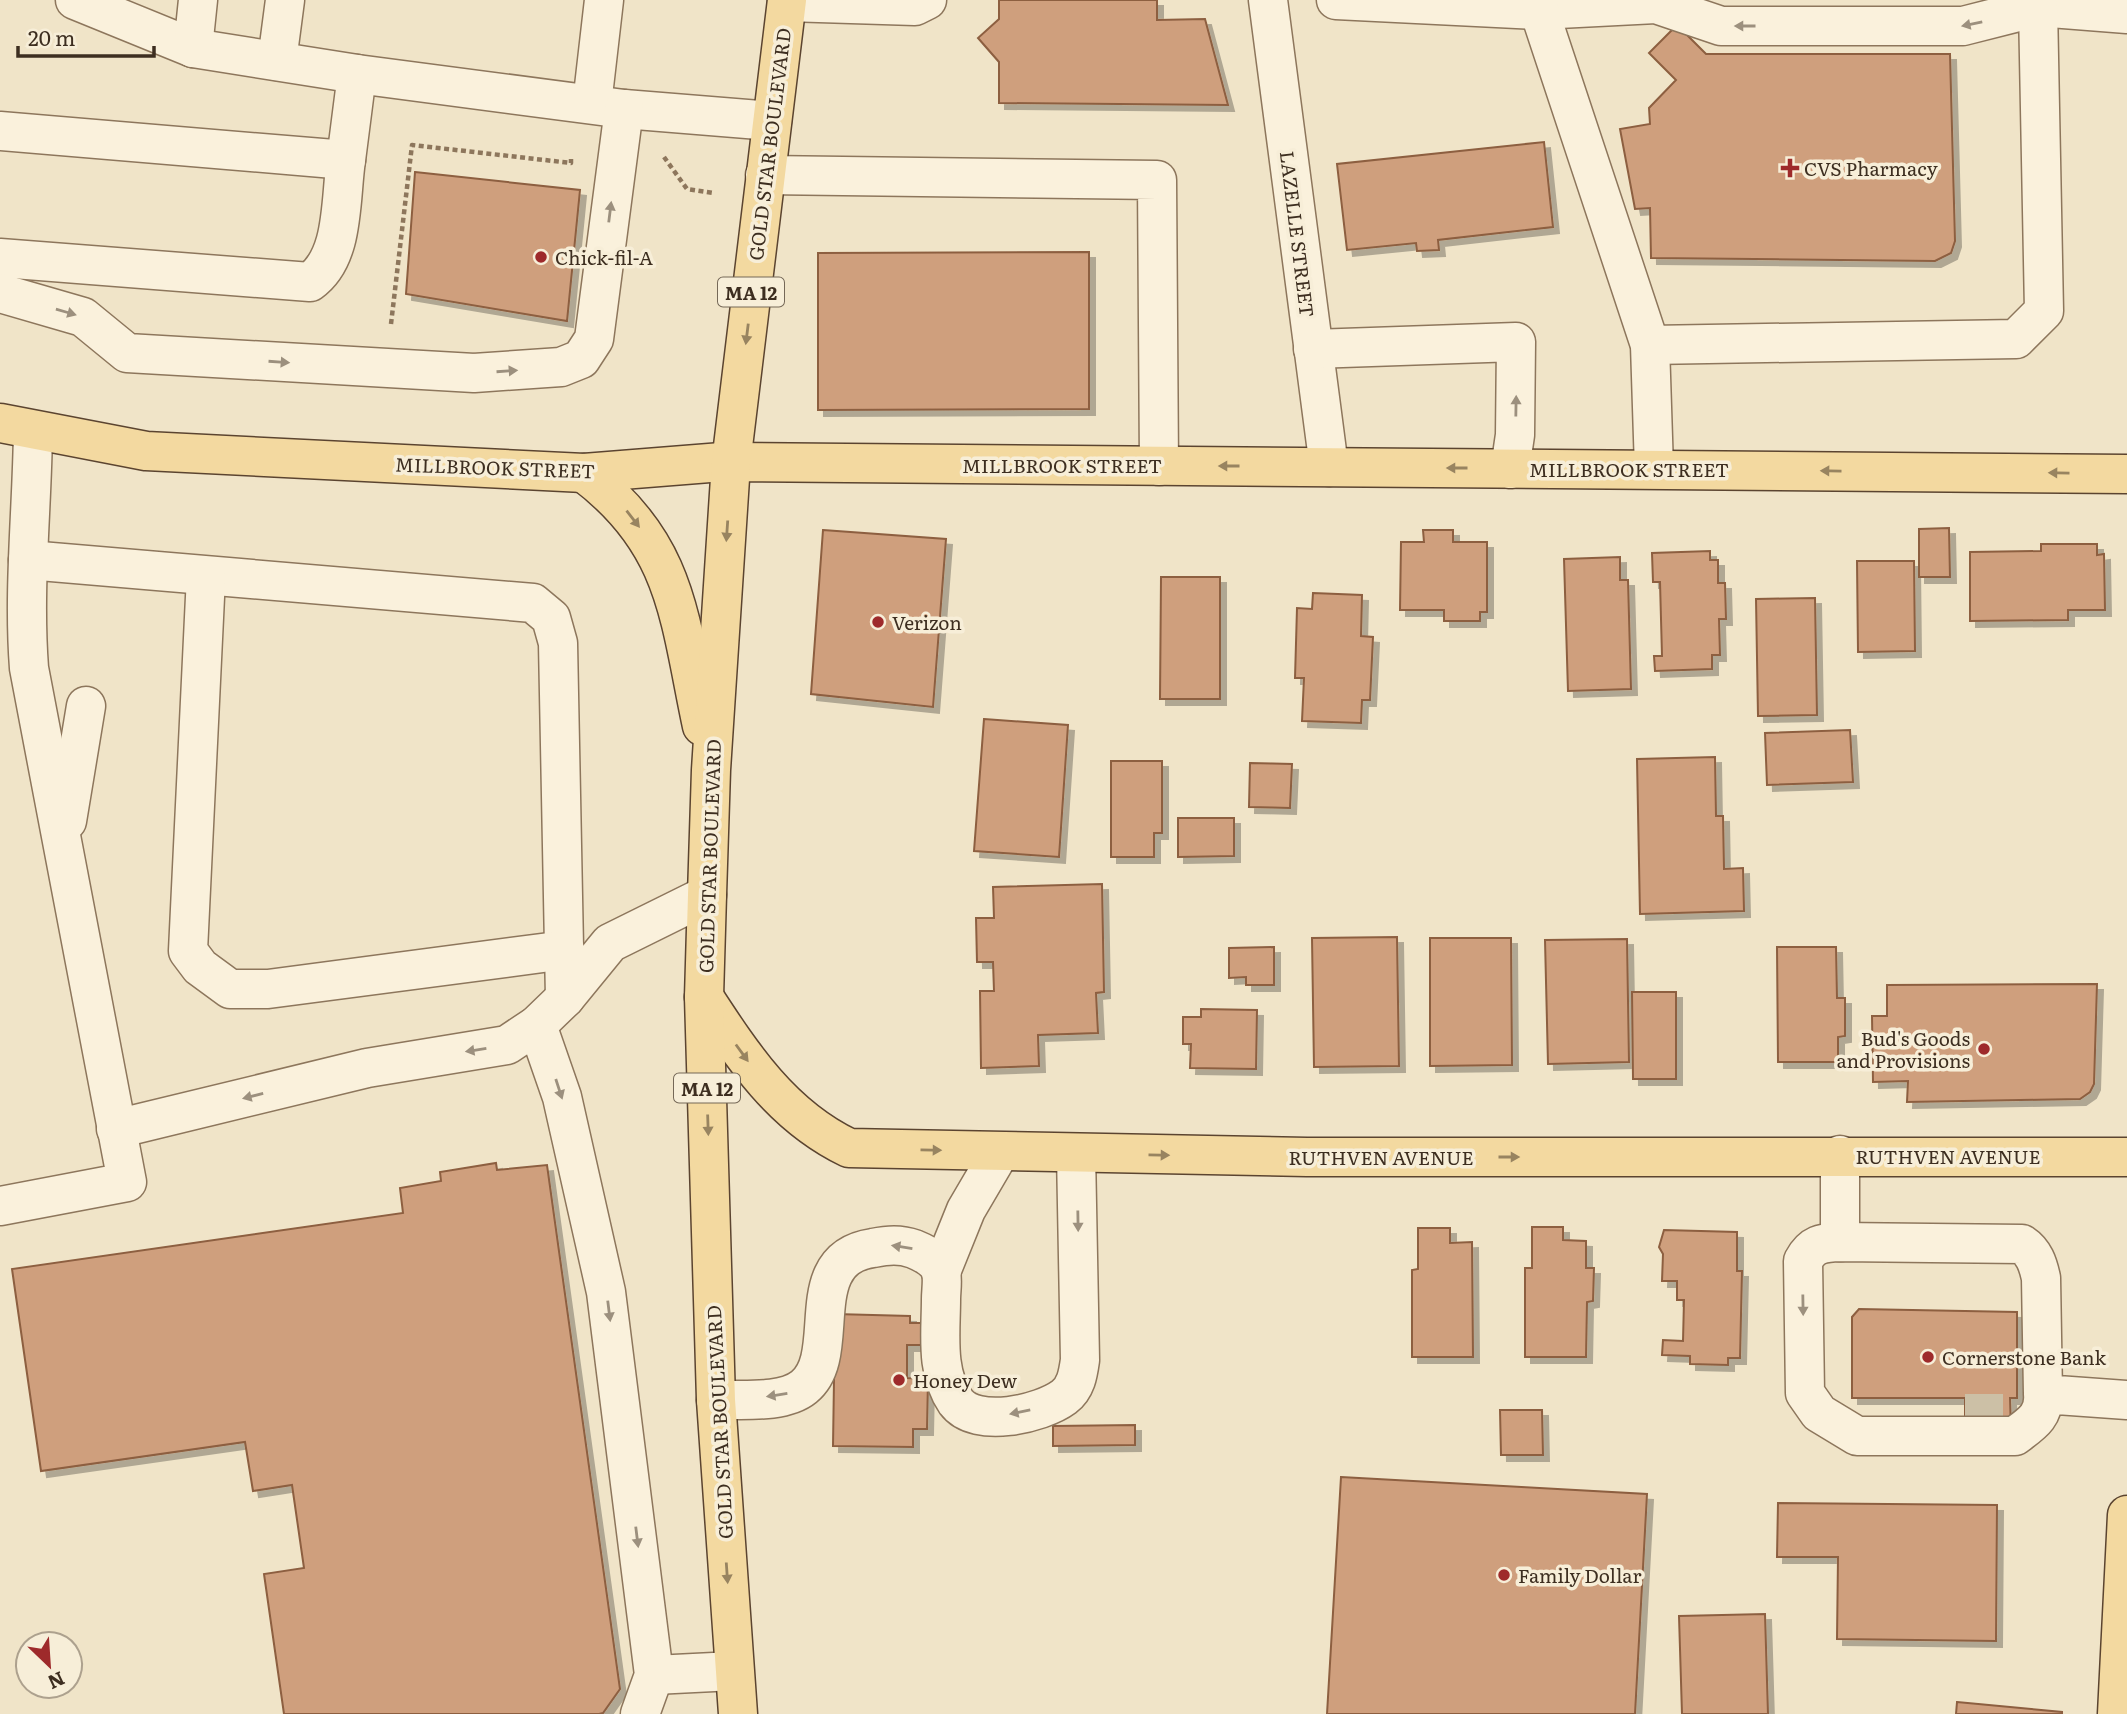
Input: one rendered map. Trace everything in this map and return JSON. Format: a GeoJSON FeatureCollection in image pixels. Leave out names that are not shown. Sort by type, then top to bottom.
{"type":"FeatureCollection","features":[{"type":"Feature","properties":{"kind":"main road","name":"GOLD STAR BOULEVARD"},"geometry":{"type":"LineString","coordinates":[[738,1714],[716,1400],[704,997],[711,770],[732,463],[787,1]]}},
{"type":"Feature","properties":{"kind":"main road","name":"MILLBROOK STREET"},"geometry":{"type":"LineString","coordinates":[[17,427],[146,451],[584,473],[732,463],[2127,474]]}},
{"type":"Feature","properties":{"kind":"main road"},"geometry":{"type":"LineString","coordinates":[[584,473],[627,511],[659,556],[673,592],[711,770]]}},
{"type":"Feature","properties":{"kind":"main road","name":"RUTHVEN AVENUE"},"geometry":{"type":"LineString","coordinates":[[704,997],[733,1042],[767,1086],[810,1126],[849,1148],[1307,1157],[2127,1157]]}},
{"type":"Feature","properties":{"kind":"main road"},"geometry":{"type":"LineString","coordinates":[[2117,1714],[2127,1515]]}},
{"type":"Feature","properties":{"kind":"street"},"geometry":{"type":"LineString","coordinates":[[75,0],[193,48],[612,118],[772,121]]}},
{"type":"Feature","properties":{"kind":"street"},"geometry":{"type":"LineString","coordinates":[[193,48],[198,0]]}},
{"type":"Feature","properties":{"kind":"street"},"geometry":{"type":"LineString","coordinates":[[277,61],[285,0]]}},
{"type":"Feature","properties":{"kind":"street"},"geometry":{"type":"LineString","coordinates":[[0,293],[83,317],[127,353],[474,373],[562,367],[581,359],[594,339],[612,118],[604,0]]}},
{"type":"Feature","properties":{"kind":"street","name":"LAZELLE STREET"},"geometry":{"type":"LineString","coordinates":[[1268,0],[1329,467]]}},
{"type":"Feature","properties":{"kind":"street"},"geometry":{"type":"LineString","coordinates":[[1336,0],[1539,10],[1656,4],[1721,26],[1963,26],[2038,7],[2127,14]]}},
{"type":"Feature","properties":{"kind":"street"},"geometry":{"type":"LineString","coordinates":[[787,1],[914,2]]}},
{"type":"Feature","properties":{"kind":"street"},"geometry":{"type":"LineString","coordinates":[[1650,345],[2015,339],[2044,311],[2038,7]]}},
{"type":"Feature","properties":{"kind":"street"},"geometry":{"type":"LineString","coordinates":[[1539,10],[1650,345],[1654,470]]}},
{"type":"Feature","properties":{"kind":"street"},"geometry":{"type":"LineString","coordinates":[[0,258],[310,282],[323,272],[333,256],[357,74]]}},
{"type":"Feature","properties":{"kind":"street"},"geometry":{"type":"LineString","coordinates":[[0,131],[346,160]]}},
{"type":"Feature","properties":{"kind":"street"},"geometry":{"type":"LineString","coordinates":[[765,175],[1157,180],[1159,466]]}},
{"type":"Feature","properties":{"kind":"street"},"geometry":{"type":"LineString","coordinates":[[1313,349],[1516,342],[1515,435],[1510,468]]}},
{"type":"Feature","properties":{"kind":"street"},"geometry":{"type":"LineString","coordinates":[[0,1206],[127,1182],[29,668],[12,614],[28,560],[16,510],[17,427]]}},
{"type":"Feature","properties":{"kind":"street"},"geometry":{"type":"LineString","coordinates":[[28,560],[533,603],[551,618],[558,643],[565,998]]}},
{"type":"Feature","properties":{"kind":"street"},"geometry":{"type":"LineString","coordinates":[[206,576],[188,951],[200,967],[230,989],[268,989],[565,950]]}},
{"type":"Feature","properties":{"kind":"street"},"geometry":{"type":"LineString","coordinates":[[62,846],[86,706]]}},
{"type":"Feature","properties":{"kind":"street"},"geometry":{"type":"LineString","coordinates":[[116,1129],[367,1068],[507,1045],[537,1025],[565,998],[610,943],[707,895]]}},
{"type":"Feature","properties":{"kind":"street"},"geometry":{"type":"LineString","coordinates":[[537,1025],[562,1097],[606,1292],[654,1675],[640,1714]]}},
{"type":"Feature","properties":{"kind":"street"},"geometry":{"type":"LineString","coordinates":[[1000,1152],[966,1210],[941,1272],[941,1357],[945,1380],[957,1404],[972,1414],[990,1419],[1046,1407],[1066,1396],[1077,1381],[1080,1360],[1076,1153]]}},
{"type":"Feature","properties":{"kind":"street"},"geometry":{"type":"LineString","coordinates":[[1829,1242],[1840,1155]]}},
{"type":"Feature","properties":{"kind":"street"},"geometry":{"type":"LineString","coordinates":[[1829,1242],[2022,1244],[2030,1250],[2039,1266],[2041,1278],[2033,1405],[2035,1421],[2015,1436],[1857,1436],[1819,1413],[1805,1393],[1803,1261],[1809,1250],[1829,1242]]}},
{"type":"Feature","properties":{"kind":"street"},"geometry":{"type":"LineString","coordinates":[[716,1400],[780,1396],[802,1389],[815,1375],[824,1302],[832,1278],[844,1260],[859,1250],[895,1244],[915,1249],[932,1259],[941,1272]]}},
{"type":"Feature","properties":{"kind":"street"},"geometry":{"type":"LineString","coordinates":[[2033,1405],[2127,1400]]}},
{"type":"Feature","properties":{"kind":"street"},"geometry":{"type":"LineString","coordinates":[[1819,1413],[1965,1413]]}},
{"type":"Feature","properties":{"kind":"street"},"geometry":{"type":"LineString","coordinates":[[654,1675],[734,1671]]}},
{"type":"Feature","properties":{"kind":"path"},"geometry":{"type":"LineString","coordinates":[[391,327],[412,145],[571,163],[574,135],[612,118],[656,145],[687,189],[713,192]]}},
{"type":"Feature","properties":{"kind":"building"},"geometry":{"type":"Polygon","coordinates":[[[999,0],[1157,0],[1157,20],[1205,19],[1228,105],[999,103],[999,62],[978,38],[999,19],[999,0]]]}},
{"type":"Feature","properties":{"kind":"building","name":"CVS Pharmacy"},"geometry":{"type":"Polygon","coordinates":[[[1677,25],[1706,54],[1950,54],[1955,241],[1951,253],[1935,261],[1651,258],[1650,208],[1635,209],[1620,129],[1650,124],[1649,108],[1676,80],[1649,53],[1677,25]]]}},
{"type":"Feature","properties":{"kind":"building"},"geometry":{"type":"Polygon","coordinates":[[[1544,142],[1553,227],[1438,240],[1439,250],[1417,251],[1416,243],[1347,250],[1337,164],[1544,142]]]}},
{"type":"Feature","properties":{"kind":"building"},"geometry":{"type":"Polygon","coordinates":[[[415,172],[580,190],[567,321],[406,294],[415,172]]]}},
{"type":"Feature","properties":{"kind":"building"},"geometry":{"type":"Polygon","coordinates":[[[1089,252],[1089,409],[818,410],[818,253],[1089,252]]]}},
{"type":"Feature","properties":{"kind":"building"},"geometry":{"type":"Polygon","coordinates":[[[1949,528],[1950,577],[1919,577],[1919,529],[1949,528]]]}},
{"type":"Feature","properties":{"kind":"building"},"geometry":{"type":"Polygon","coordinates":[[[823,530],[946,539],[933,707],[811,694],[823,530]]]}},
{"type":"Feature","properties":{"kind":"building"},"geometry":{"type":"Polygon","coordinates":[[[1423,530],[1453,530],[1453,542],[1487,542],[1487,612],[1480,612],[1480,621],[1444,621],[1444,610],[1400,610],[1401,542],[1424,542],[1423,530]]]}},
{"type":"Feature","properties":{"kind":"building"},"geometry":{"type":"Polygon","coordinates":[[[2041,544],[2097,544],[2097,555],[2104,554],[2105,610],[2068,610],[2068,620],[1970,621],[1970,552],[2041,551],[2041,544]]]}},
{"type":"Feature","properties":{"kind":"building"},"geometry":{"type":"Polygon","coordinates":[[[1710,551],[1710,560],[1718,560],[1718,583],[1725,583],[1726,619],[1719,619],[1720,655],[1712,655],[1712,669],[1655,671],[1654,656],[1662,656],[1660,582],[1653,582],[1652,553],[1710,551]]]}},
{"type":"Feature","properties":{"kind":"building"},"geometry":{"type":"Polygon","coordinates":[[[1620,557],[1620,580],[1628,580],[1631,689],[1568,691],[1564,559],[1620,557]]]}},
{"type":"Feature","properties":{"kind":"building"},"geometry":{"type":"Polygon","coordinates":[[[1857,561],[1914,561],[1915,651],[1858,652],[1857,561]]]}},
{"type":"Feature","properties":{"kind":"building"},"geometry":{"type":"Polygon","coordinates":[[[1161,577],[1220,577],[1220,699],[1160,699],[1161,577]]]}},
{"type":"Feature","properties":{"kind":"building"},"geometry":{"type":"Polygon","coordinates":[[[1313,593],[1362,595],[1361,636],[1373,637],[1370,700],[1362,700],[1361,723],[1302,721],[1304,678],[1295,678],[1297,608],[1312,609],[1313,593]]]}},
{"type":"Feature","properties":{"kind":"building"},"geometry":{"type":"Polygon","coordinates":[[[1815,598],[1817,715],[1758,716],[1756,599],[1815,598]]]}},
{"type":"Feature","properties":{"kind":"building"},"geometry":{"type":"Polygon","coordinates":[[[984,719],[1068,725],[1059,857],[974,851],[984,719]]]}},
{"type":"Feature","properties":{"kind":"building"},"geometry":{"type":"Polygon","coordinates":[[[1850,730],[1853,782],[1767,785],[1765,733],[1850,730]]]}},
{"type":"Feature","properties":{"kind":"building"},"geometry":{"type":"Polygon","coordinates":[[[1715,757],[1716,816],[1723,816],[1724,869],[1743,868],[1744,911],[1640,914],[1637,759],[1715,757]]]}},
{"type":"Feature","properties":{"kind":"building"},"geometry":{"type":"Polygon","coordinates":[[[1111,761],[1162,761],[1162,833],[1154,833],[1154,857],[1111,857],[1111,761]]]}},
{"type":"Feature","properties":{"kind":"building"},"geometry":{"type":"Polygon","coordinates":[[[1250,763],[1292,764],[1290,808],[1249,807],[1250,763]]]}},
{"type":"Feature","properties":{"kind":"building"},"geometry":{"type":"Polygon","coordinates":[[[1178,818],[1234,818],[1234,856],[1178,857],[1178,818]]]}},
{"type":"Feature","properties":{"kind":"building"},"geometry":{"type":"Polygon","coordinates":[[[1102,884],[1104,992],[1096,993],[1098,1033],[1038,1035],[1039,1066],[981,1068],[980,991],[994,991],[993,962],[977,962],[976,918],[994,918],[993,887],[1102,884]]]}},
{"type":"Feature","properties":{"kind":"building"},"geometry":{"type":"Polygon","coordinates":[[[1397,937],[1399,1066],[1314,1067],[1312,938],[1397,937]]]}},
{"type":"Feature","properties":{"kind":"building"},"geometry":{"type":"Polygon","coordinates":[[[1430,938],[1511,938],[1512,1065],[1430,1066],[1430,938]]]}},
{"type":"Feature","properties":{"kind":"building"},"geometry":{"type":"Polygon","coordinates":[[[1627,939],[1629,1062],[1548,1064],[1545,940],[1627,939]]]}},
{"type":"Feature","properties":{"kind":"building"},"geometry":{"type":"Polygon","coordinates":[[[1274,947],[1274,985],[1246,985],[1246,977],[1229,978],[1229,948],[1274,947]]]}},
{"type":"Feature","properties":{"kind":"building"},"geometry":{"type":"Polygon","coordinates":[[[1777,947],[1836,947],[1837,998],[1845,998],[1845,1036],[1838,1037],[1838,1062],[1778,1062],[1777,947]]]}},
{"type":"Feature","properties":{"kind":"building","name":"Bud's Goods and Provisions"},"geometry":{"type":"Polygon","coordinates":[[[2097,984],[2094,1084],[2090,1092],[2080,1099],[1907,1102],[1908,1081],[1873,1082],[1872,1016],[1887,1016],[1887,985],[2097,984]]]}},
{"type":"Feature","properties":{"kind":"building"},"geometry":{"type":"Polygon","coordinates":[[[1632,992],[1676,992],[1676,1079],[1633,1079],[1632,992]]]}},
{"type":"Feature","properties":{"kind":"building"},"geometry":{"type":"Polygon","coordinates":[[[1201,1009],[1257,1010],[1256,1069],[1190,1068],[1191,1044],[1183,1044],[1183,1017],[1201,1017],[1201,1009]]]}},
{"type":"Feature","properties":{"kind":"building"},"geometry":{"type":"Polygon","coordinates":[[[496,1163],[497,1170],[547,1165],[620,1689],[603,1713],[599,1714],[284,1714],[264,1574],[304,1568],[292,1485],[253,1491],[245,1442],[41,1471],[12,1269],[403,1213],[400,1188],[441,1181],[440,1172],[496,1163]]]}},
{"type":"Feature","properties":{"kind":"building"},"geometry":{"type":"Polygon","coordinates":[[[1532,1227],[1563,1227],[1563,1240],[1586,1241],[1586,1268],[1594,1268],[1593,1301],[1587,1302],[1586,1357],[1525,1357],[1525,1268],[1532,1268],[1532,1227]]]}},
{"type":"Feature","properties":{"kind":"building"},"geometry":{"type":"Polygon","coordinates":[[[1418,1228],[1450,1228],[1450,1243],[1472,1242],[1473,1357],[1412,1357],[1412,1270],[1418,1269],[1418,1228]]]}},
{"type":"Feature","properties":{"kind":"building"},"geometry":{"type":"Polygon","coordinates":[[[1664,1230],[1737,1232],[1737,1271],[1742,1271],[1740,1358],[1728,1358],[1728,1365],[1690,1364],[1690,1356],[1662,1355],[1663,1340],[1683,1341],[1684,1300],[1677,1300],[1677,1281],[1662,1281],[1663,1254],[1659,1247],[1664,1230]]]}},
{"type":"Feature","properties":{"kind":"building"},"geometry":{"type":"Polygon","coordinates":[[[1859,1309],[2017,1312],[2017,1398],[2010,1398],[2011,1432],[1965,1432],[1965,1398],[1852,1398],[1852,1317],[1859,1309]]]}},
{"type":"Feature","properties":{"kind":"building"},"geometry":{"type":"Polygon","coordinates":[[[835,1314],[910,1316],[910,1323],[927,1323],[926,1345],[907,1345],[907,1378],[928,1379],[927,1429],[913,1429],[913,1447],[833,1446],[835,1314]]]}},
{"type":"Feature","properties":{"kind":"building"},"geometry":{"type":"Polygon","coordinates":[[[1500,1410],[1542,1410],[1543,1455],[1501,1455],[1500,1410]]]}},
{"type":"Feature","properties":{"kind":"building"},"geometry":{"type":"Polygon","coordinates":[[[1135,1425],[1135,1445],[1053,1446],[1053,1426],[1135,1425]]]}},
{"type":"Feature","properties":{"kind":"building"},"geometry":{"type":"Polygon","coordinates":[[[1341,1477],[1647,1494],[1635,1714],[1327,1714],[1341,1477]]]}},
{"type":"Feature","properties":{"kind":"building"},"geometry":{"type":"Polygon","coordinates":[[[1778,1503],[1997,1505],[1996,1641],[1837,1639],[1838,1557],[1777,1557],[1778,1503]]]}},
{"type":"Feature","properties":{"kind":"building"},"geometry":{"type":"Polygon","coordinates":[[[1765,1614],[1768,1714],[1682,1714],[1679,1616],[1765,1614]]]}},
{"type":"Feature","properties":{"kind":"building"},"geometry":{"type":"Polygon","coordinates":[[[1957,1702],[2062,1712],[2062,1714],[1956,1714],[1957,1702]]]}},
{"type":"Feature","properties":{"kind":"tunnel"},"geometry":{"type":"LineString","coordinates":[[1965,1413],[2011,1413]]}},
{"type":"Feature","properties":{"kind":"place","name":"CVS Pharmacy"},"geometry":{"type":"Point","coordinates":[1790,168]}},
{"type":"Feature","properties":{"kind":"place","name":"Chick-fil-A"},"geometry":{"type":"Point","coordinates":[541,257]}},
{"type":"Feature","properties":{"kind":"place","name":"Verizon"},"geometry":{"type":"Point","coordinates":[878,622]}},
{"type":"Feature","properties":{"kind":"place","name":"Bud's Goods and Provisions"},"geometry":{"type":"Point","coordinates":[1984,1049]}},
{"type":"Feature","properties":{"kind":"place","name":"Cornerstone Bank"},"geometry":{"type":"Point","coordinates":[1928,1357]}},
{"type":"Feature","properties":{"kind":"place","name":"Honey Dew"},"geometry":{"type":"Point","coordinates":[899,1380]}},
{"type":"Feature","properties":{"kind":"place","name":"Family Dollar"},"geometry":{"type":"Point","coordinates":[1504,1575]}}]}
